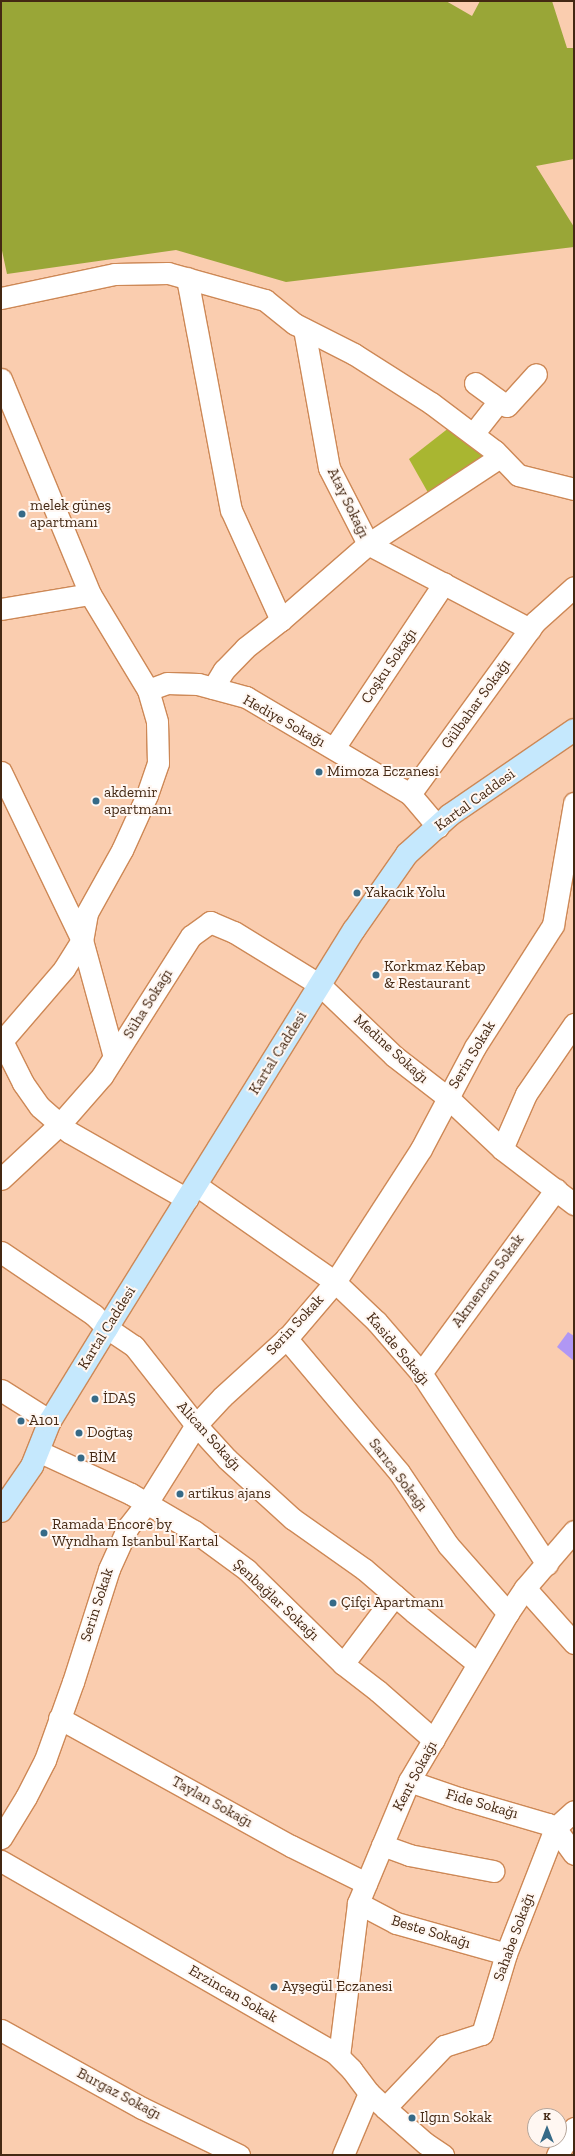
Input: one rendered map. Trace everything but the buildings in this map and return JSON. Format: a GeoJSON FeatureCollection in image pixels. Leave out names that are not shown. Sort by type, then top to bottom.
{"type":"FeatureCollection","features":[{"type":"Feature","properties":{"kind":"main road","name":"Kartal Caddesi"},"geometry":{"type":"LineString","coordinates":[[1,1511],[32,1466],[44,1434],[107,1328],[354,930],[407,854],[450,815],[574,730]]}},
{"type":"Feature","properties":{"kind":"main road","name":"Kartal Caddesi"},"geometry":{"type":"LineString","coordinates":[[1,1489],[18,1459],[44,1434]]}},
{"type":"Feature","properties":{"kind":"street"},"geometry":{"type":"LineString","coordinates":[[1,298],[115,274],[168,273],[266,300],[294,324],[354,354],[431,403],[473,434],[518,475],[574,489]]}},
{"type":"Feature","properties":{"kind":"street"},"geometry":{"type":"LineString","coordinates":[[187,278],[231,510],[280,620]]}},
{"type":"Feature","properties":{"kind":"street","name":"Atay Sokağı"},"geometry":{"type":"LineString","coordinates":[[304,329],[329,468],[356,525],[368,544],[530,629]]}},
{"type":"Feature","properties":{"kind":"street"},"geometry":{"type":"LineString","coordinates":[[475,383],[507,406],[536,374]]}},
{"type":"Feature","properties":{"kind":"street"},"geometry":{"type":"LineString","coordinates":[[1,379],[90,594],[148,690],[157,722],[158,763],[147,795],[122,850],[87,913],[82,940],[64,969],[2,1040]]}},
{"type":"Feature","properties":{"kind":"street"},"geometry":{"type":"LineString","coordinates":[[473,434],[499,401]]}},
{"type":"Feature","properties":{"kind":"street"},"geometry":{"type":"LineString","coordinates":[[213,688],[224,670],[245,648],[280,620],[368,544],[500,457]]}},
{"type":"Feature","properties":{"kind":"street","name":"Coşku Sokağı"},"geometry":{"type":"LineString","coordinates":[[334,748],[444,583]]}},
{"type":"Feature","properties":{"kind":"street","name":"Gülbahar Sokağı"},"geometry":{"type":"LineString","coordinates":[[410,794],[530,629],[563,595],[574,587]]}},
{"type":"Feature","properties":{"kind":"street"},"geometry":{"type":"LineString","coordinates":[[1,609],[90,594]]}},
{"type":"Feature","properties":{"kind":"street","name":"Hediye Sokağı"},"geometry":{"type":"LineString","coordinates":[[148,690],[167,682],[198,684],[246,697],[410,794]]}},
{"type":"Feature","properties":{"kind":"street"},"geometry":{"type":"LineString","coordinates":[[1,772],[82,940],[114,1057]]}},
{"type":"Feature","properties":{"kind":"street"},"geometry":{"type":"LineString","coordinates":[[410,794],[438,827]]}},
{"type":"Feature","properties":{"kind":"street","name":"Serin Sokak"},"geometry":{"type":"LineString","coordinates":[[1,1838],[26,1797],[45,1760],[73,1682],[109,1569],[128,1527],[147,1503],[196,1425],[222,1397],[286,1338],[335,1282],[421,1149],[447,1097],[475,1047],[553,925],[574,803]]}},
{"type":"Feature","properties":{"kind":"street","name":"Süha Sokağı"},"geometry":{"type":"LineString","coordinates":[[1,1179],[60,1124],[102,1076],[191,936],[210,922],[234,932],[320,985]]}},
{"type":"Feature","properties":{"kind":"street","name":"Medine Sokağı"},"geometry":{"type":"LineString","coordinates":[[320,985],[394,1056],[447,1097],[502,1148],[574,1204]]}},
{"type":"Feature","properties":{"kind":"street"},"geometry":{"type":"LineString","coordinates":[[502,1148],[526,1094],[574,1024]]}},
{"type":"Feature","properties":{"kind":"street","name":"Kaside Sokağı"},"geometry":{"type":"LineString","coordinates":[[2,1040],[22,1083],[40,1107],[69,1132],[192,1192],[335,1282],[377,1322],[421,1373],[547,1564]]}},
{"type":"Feature","properties":{"kind":"street","name":"Akmencan Sokak"},"geometry":{"type":"LineString","coordinates":[[421,1373],[556,1189]]}},
{"type":"Feature","properties":{"kind":"street","name":"Alican Sokağı"},"geometry":{"type":"LineString","coordinates":[[1,1252],[94,1315],[107,1328],[134,1346],[196,1425],[228,1459],[293,1519],[364,1569],[478,1664]]}},
{"type":"Feature","properties":{"kind":"street","name":"Sarıca Sokağı"},"geometry":{"type":"LineString","coordinates":[[286,1338],[399,1472],[448,1544],[508,1613]]}},
{"type":"Feature","properties":{"kind":"street","name":"Şenbağlar Sokağı"},"geometry":{"type":"LineString","coordinates":[[1,1390],[44,1434],[147,1503],[194,1531],[247,1570],[300,1620],[343,1664],[378,1690],[434,1740]]}},
{"type":"Feature","properties":{"kind":"street","name":"Kent Sokağı"},"geometry":{"type":"LineString","coordinates":[[339,2056],[358,1903],[409,1781],[508,1613],[525,1588],[574,1531]]}},
{"type":"Feature","properties":{"kind":"street"},"geometry":{"type":"LineString","coordinates":[[525,1588],[574,1644]]}},
{"type":"Feature","properties":{"kind":"street"},"geometry":{"type":"LineString","coordinates":[[343,1664],[395,1595]]}},
{"type":"Feature","properties":{"kind":"street","name":"Taylan Sokağı"},"geometry":{"type":"LineString","coordinates":[[59,1718],[291,1846],[366,1883]]}},
{"type":"Feature","properties":{"kind":"street","name":"Fide Sokağı"},"geometry":{"type":"LineString","coordinates":[[409,1781],[459,1798],[548,1824],[555,1828]]}},
{"type":"Feature","properties":{"kind":"street","name":"Sahabe Sokağı"},"geometry":{"type":"LineString","coordinates":[[384,2108],[444,2046],[482,2034],[506,1954],[555,1828],[574,1811]]}},
{"type":"Feature","properties":{"kind":"street"},"geometry":{"type":"LineString","coordinates":[[555,1828],[574,1854]]}},
{"type":"Feature","properties":{"kind":"street"},"geometry":{"type":"LineString","coordinates":[[382,1845],[409,1855],[494,1871]]}},
{"type":"Feature","properties":{"kind":"street","name":"Erzincan Sokak"},"geometry":{"type":"LineString","coordinates":[[1,1861],[339,2056],[369,2093],[421,2149],[443,2155]]}},
{"type":"Feature","properties":{"kind":"street","name":"Beste Sokağı"},"geometry":{"type":"LineString","coordinates":[[358,1903],[396,1923],[506,1954]]}},
{"type":"Feature","properties":{"kind":"street","name":"Burgaz Sokağı"},"geometry":{"type":"LineString","coordinates":[[1,2030],[142,2108],[239,2155]]}},
{"type":"Feature","properties":{"kind":"street"},"geometry":{"type":"LineString","coordinates":[[343,2155],[369,2093]]}},
{"type":"Feature","properties":{"kind":"street"},"geometry":{"type":"LineString","coordinates":[[557,2155],[574,2128]]}},
{"type":"Feature","properties":{"kind":"green space"},"geometry":{"type":"Polygon","coordinates":[[[1,1],[446,1],[472,16],[480,1],[552,1],[567,48],[574,48],[574,159],[536,166],[574,227],[574,247],[286,282],[176,250],[7,274],[1,246],[1,1]]]}},
{"type":"Feature","properties":{"kind":"green space"},"geometry":{"type":"Polygon","coordinates":[[[450,427],[486,455],[431,498],[409,459],[450,427]]]}},
{"type":"Feature","properties":{"kind":"shaded area"},"geometry":{"type":"Polygon","coordinates":[[[568,1332],[574,1336],[574,1361],[557,1347],[568,1332]]]}},
{"type":"Feature","properties":{"kind":"place","name":"melek güneş apartmanı"},"geometry":{"type":"Point","coordinates":[22,514]}},
{"type":"Feature","properties":{"kind":"place","name":"Mimoza Eczanesi"},"geometry":{"type":"Point","coordinates":[319,772]}},
{"type":"Feature","properties":{"kind":"place","name":"akdemir apartmanı"},"geometry":{"type":"Point","coordinates":[96,801]}},
{"type":"Feature","properties":{"kind":"place","name":"Yakacık Yolu"},"geometry":{"type":"Point","coordinates":[357,893]}},
{"type":"Feature","properties":{"kind":"place","name":"Korkmaz Kebap & Restaurant"},"geometry":{"type":"Point","coordinates":[376,975]}},
{"type":"Feature","properties":{"kind":"place","name":"İDAŞ"},"geometry":{"type":"Point","coordinates":[95,1399]}},
{"type":"Feature","properties":{"kind":"place","name":"A101"},"geometry":{"type":"Point","coordinates":[21,1421]}},
{"type":"Feature","properties":{"kind":"place","name":"Doğtaş"},"geometry":{"type":"Point","coordinates":[79,1433]}},
{"type":"Feature","properties":{"kind":"place","name":"BİM"},"geometry":{"type":"Point","coordinates":[81,1458]}},
{"type":"Feature","properties":{"kind":"place","name":"artikus ajans"},"geometry":{"type":"Point","coordinates":[180,1494]}},
{"type":"Feature","properties":{"kind":"place","name":"Ramada Encore by Wyndham Istanbul Kartal"},"geometry":{"type":"Point","coordinates":[44,1533]}},
{"type":"Feature","properties":{"kind":"place","name":"Çifçi Apartmanı"},"geometry":{"type":"Point","coordinates":[333,1603]}},
{"type":"Feature","properties":{"kind":"place","name":"Ayşegül Eczanesi"},"geometry":{"type":"Point","coordinates":[274,1987]}},
{"type":"Feature","properties":{"kind":"place","name":"Ilgın Sokak"},"geometry":{"type":"Point","coordinates":[412,2118]}}]}
